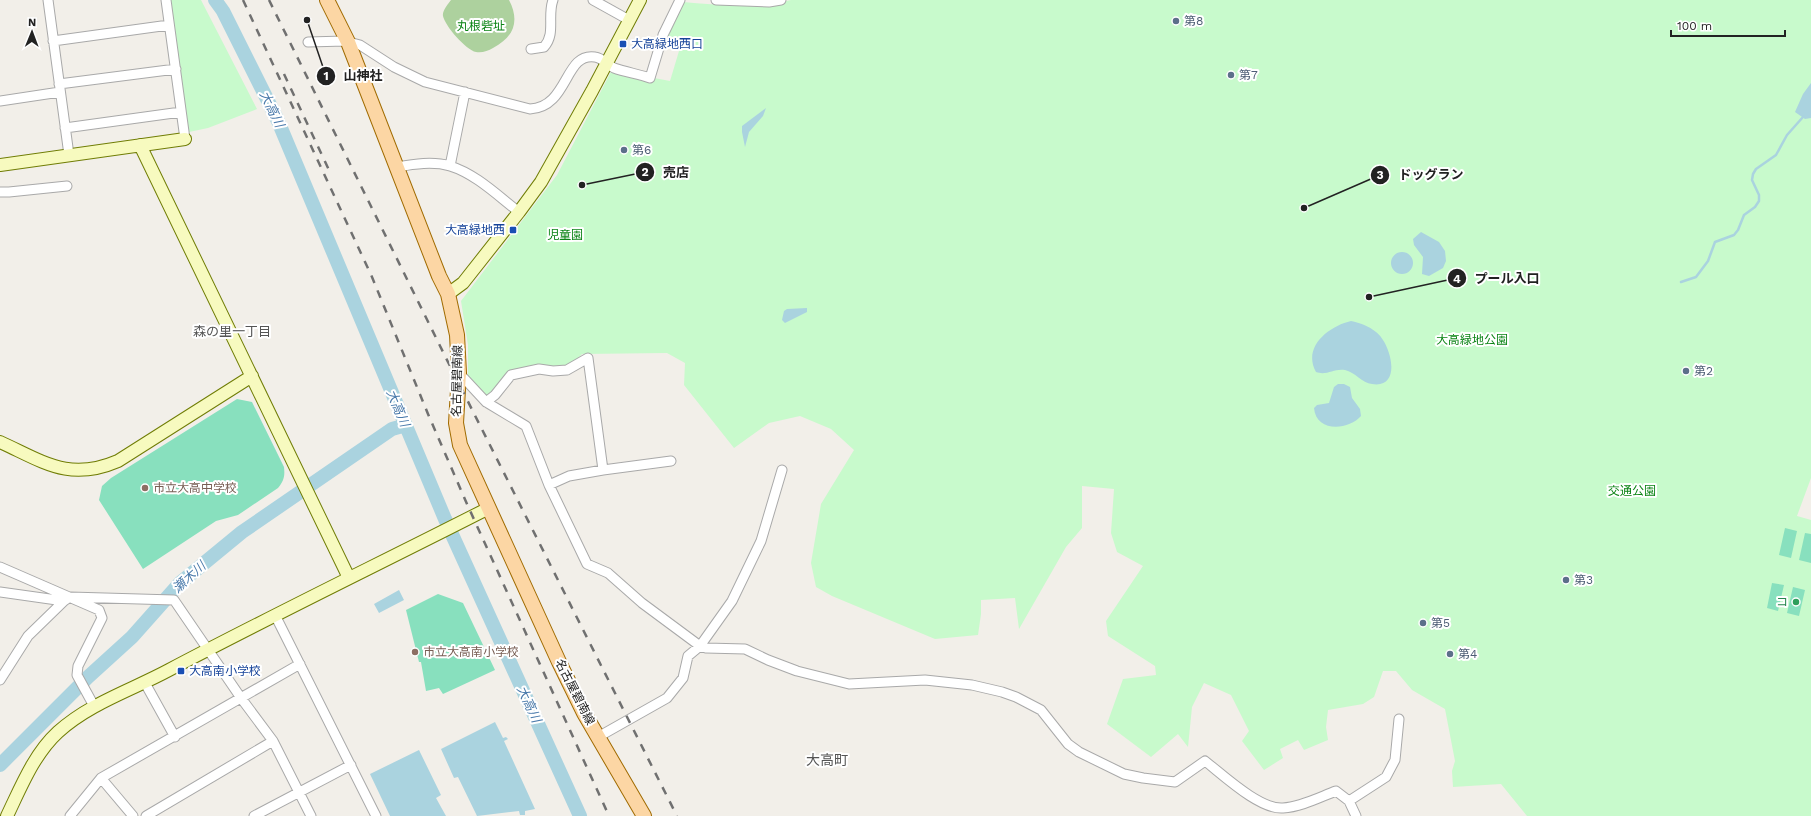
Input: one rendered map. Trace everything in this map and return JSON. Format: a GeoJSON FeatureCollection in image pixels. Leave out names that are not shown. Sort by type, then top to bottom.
{"type":"FeatureCollection","features":[{"type":"Feature","properties":{"kind":"main road","name":"名古屋碧南線"},"geometry":{"type":"LineString","coordinates":[[327,0],[348,42],[439,276],[448,294],[457,335],[459,373],[456,423],[460,445],[559,662],[598,737],[644,816]]}},
{"type":"Feature","properties":{"kind":"street"},"geometry":{"type":"LineString","coordinates":[[48,0],[69,155]]}},
{"type":"Feature","properties":{"kind":"street"},"geometry":{"type":"LineString","coordinates":[[0,165],[185,139],[166,0]]}},
{"type":"Feature","properties":{"kind":"street"},"geometry":{"type":"LineString","coordinates":[[531,49],[544,47],[549,42],[551,34],[550,15],[553,0]]}},
{"type":"Feature","properties":{"kind":"street"},"geometry":{"type":"LineString","coordinates":[[594,0],[629,20]]}},
{"type":"Feature","properties":{"kind":"street"},"geometry":{"type":"LineString","coordinates":[[448,294],[463,283],[519,212],[549,169],[640,0]]}},
{"type":"Feature","properties":{"kind":"street"},"geometry":{"type":"LineString","coordinates":[[308,42],[342,40],[360,45],[414,77],[436,86],[530,109],[538,109],[548,104],[555,98],[576,63],[590,57],[595,57],[612,67],[650,78],[664,36],[680,0]]}},
{"type":"Feature","properties":{"kind":"street"},"geometry":{"type":"LineString","coordinates":[[716,0],[769,2],[781,0]]}},
{"type":"Feature","properties":{"kind":"street"},"geometry":{"type":"LineString","coordinates":[[53,41],[169,25]]}},
{"type":"Feature","properties":{"kind":"street"},"geometry":{"type":"LineString","coordinates":[[0,101],[60,88],[176,69]]}},
{"type":"Feature","properties":{"kind":"street"},"geometry":{"type":"LineString","coordinates":[[450,166],[465,92]]}},
{"type":"Feature","properties":{"kind":"street"},"geometry":{"type":"LineString","coordinates":[[65,128],[181,112]]}},
{"type":"Feature","properties":{"kind":"street"},"geometry":{"type":"LineString","coordinates":[[140,145],[349,578]]}},
{"type":"Feature","properties":{"kind":"street"},"geometry":{"type":"LineString","coordinates":[[397,167],[415,164],[450,166],[475,179],[519,212]]}},
{"type":"Feature","properties":{"kind":"street"},"geometry":{"type":"LineString","coordinates":[[0,192],[67,186]]}},
{"type":"Feature","properties":{"kind":"street"},"geometry":{"type":"LineString","coordinates":[[486,402],[495,395],[511,375],[539,370],[553,372],[567,370],[588,358],[603,470]]}},
{"type":"Feature","properties":{"kind":"street"},"geometry":{"type":"LineString","coordinates":[[459,373],[486,402],[526,426],[550,486],[587,564],[608,573],[642,603],[700,646],[706,648],[745,649],[797,671],[849,684],[925,680],[972,685],[1002,692],[1016,697],[1040,710],[1068,744],[1079,752],[1130,775],[1175,782],[1205,761],[1259,802],[1271,807],[1282,809],[1336,791],[1349,801],[1356,816]]}},
{"type":"Feature","properties":{"kind":"street"},"geometry":{"type":"LineString","coordinates":[[0,442],[63,469],[82,470],[102,468],[118,461],[252,376]]}},
{"type":"Feature","properties":{"kind":"street"},"geometry":{"type":"LineString","coordinates":[[550,486],[569,476],[671,461]]}},
{"type":"Feature","properties":{"kind":"street"},"geometry":{"type":"LineString","coordinates":[[598,737],[667,698],[684,678],[688,656],[700,646],[732,601],[761,541],[782,470]]}},
{"type":"Feature","properties":{"kind":"street"},"geometry":{"type":"LineString","coordinates":[[7,816],[32,765],[44,748],[58,732],[94,706],[146,683],[275,615],[489,508]]}},
{"type":"Feature","properties":{"kind":"street"},"geometry":{"type":"LineString","coordinates":[[0,567],[67,599],[99,610],[102,618],[78,666],[78,678],[94,706]]}},
{"type":"Feature","properties":{"kind":"street"},"geometry":{"type":"LineString","coordinates":[[0,592],[67,599],[158,598],[174,600],[209,649],[241,698],[273,741],[311,816]]}},
{"type":"Feature","properties":{"kind":"street"},"geometry":{"type":"LineString","coordinates":[[0,680],[28,636],[67,599]]}},
{"type":"Feature","properties":{"kind":"street"},"geometry":{"type":"LineString","coordinates":[[275,615],[376,816]]}},
{"type":"Feature","properties":{"kind":"street"},"geometry":{"type":"LineString","coordinates":[[70,816],[101,778],[175,737],[300,664]]}},
{"type":"Feature","properties":{"kind":"street"},"geometry":{"type":"LineString","coordinates":[[146,683],[175,737]]}},
{"type":"Feature","properties":{"kind":"street"},"geometry":{"type":"LineString","coordinates":[[1349,801],[1386,776],[1395,760],[1399,719]]}},
{"type":"Feature","properties":{"kind":"street"},"geometry":{"type":"LineString","coordinates":[[146,816],[273,741]]}},
{"type":"Feature","properties":{"kind":"street"},"geometry":{"type":"LineString","coordinates":[[254,816],[351,765]]}},
{"type":"Feature","properties":{"kind":"street"},"geometry":{"type":"LineString","coordinates":[[101,778],[133,816]]}},
{"type":"Feature","properties":{"kind":"green space"},"geometry":{"type":"Polygon","coordinates":[[[170,0],[201,0],[257,109],[208,128],[189,132],[170,0]]]}},
{"type":"Feature","properties":{"kind":"green space","name":"丸根砦址"},"geometry":{"type":"Polygon","coordinates":[[[451,0],[509,0],[514,15],[513,28],[510,34],[500,44],[485,52],[476,52],[472,50],[456,37],[443,16],[443,12],[451,0]]]}},
{"type":"Feature","properties":{"kind":"green space","name":"大高緑地公園"},"geometry":{"type":"Polygon","coordinates":[[[791,0],[1811,0],[1811,478],[1797,516],[1811,520],[1811,816],[1527,816],[1501,784],[1453,787],[1452,771],[1455,761],[1445,709],[1412,690],[1396,671],[1383,671],[1374,697],[1363,704],[1328,710],[1326,727],[1328,740],[1304,750],[1298,740],[1280,749],[1283,758],[1264,770],[1242,741],[1249,731],[1231,695],[1204,683],[1192,707],[1188,747],[1178,734],[1151,757],[1107,724],[1123,679],[1156,675],[1155,666],[1108,636],[1106,621],[1143,566],[1117,552],[1111,533],[1114,489],[1082,486],[1082,528],[1066,547],[1019,629],[1015,598],[981,600],[978,635],[935,639],[832,596],[816,587],[811,563],[821,504],[854,450],[831,429],[800,416],[769,423],[734,448],[684,385],[685,363],[667,353],[582,354],[569,367],[510,372],[487,399],[468,380],[468,345],[461,301],[557,175],[612,70],[670,81],[679,51],[680,38],[666,36],[683,2],[723,5],[751,5],[778,3],[791,0]]]}},
{"type":"Feature","properties":{"kind":"green space"},"geometry":{"type":"Polygon","coordinates":[[[237,399],[252,402],[284,467],[282,483],[278,488],[238,515],[216,521],[143,569],[99,500],[102,486],[111,478],[237,399]]]}},
{"type":"Feature","properties":{"kind":"green space"},"geometry":{"type":"Polygon","coordinates":[[[1785,528],[1797,531],[1791,558],[1779,555],[1785,528]]]}},
{"type":"Feature","properties":{"kind":"green space"},"geometry":{"type":"Polygon","coordinates":[[[1805,533],[1811,534],[1811,563],[1799,560],[1805,533]]]}},
{"type":"Feature","properties":{"kind":"green space"},"geometry":{"type":"Polygon","coordinates":[[[1772,583],[1784,585],[1778,611],[1767,608],[1772,583]]]}},
{"type":"Feature","properties":{"kind":"green space","name":"コ"},"geometry":{"type":"Polygon","coordinates":[[[1793,587],[1805,590],[1799,616],[1787,613],[1793,587]]]}},
{"type":"Feature","properties":{"kind":"green space"},"geometry":{"type":"Polygon","coordinates":[[[438,594],[463,603],[495,670],[443,694],[439,688],[426,691],[421,662],[419,662],[406,610],[438,594]]]}},
{"type":"Feature","properties":{"kind":"water"},"geometry":{"type":"Polygon","coordinates":[[[1811,83],[1811,118],[1805,119],[1795,112],[1803,94],[1811,83]]]}},
{"type":"Feature","properties":{"kind":"water"},"geometry":{"type":"Polygon","coordinates":[[[766,108],[763,116],[749,132],[745,147],[742,126],[766,108]]]}},
{"type":"Feature","properties":{"kind":"water"},"geometry":{"type":"Polygon","coordinates":[[[1421,232],[1439,242],[1445,251],[1446,261],[1443,268],[1429,276],[1422,274],[1423,257],[1414,245],[1413,239],[1421,232]]]}},
{"type":"Feature","properties":{"kind":"water"},"geometry":{"type":"Polygon","coordinates":[[[1402,252],[1410,255],[1413,263],[1410,271],[1402,274],[1394,271],[1391,263],[1394,255],[1402,252]]]}},
{"type":"Feature","properties":{"kind":"water"},"geometry":{"type":"Polygon","coordinates":[[[807,308],[807,312],[785,323],[782,320],[784,311],[787,309],[807,308]]]}},
{"type":"Feature","properties":{"kind":"water"},"geometry":{"type":"Polygon","coordinates":[[[1351,321],[1364,325],[1376,332],[1386,345],[1390,355],[1391,373],[1388,380],[1382,384],[1368,383],[1345,370],[1324,373],[1316,372],[1312,354],[1315,346],[1320,339],[1334,328],[1351,321]]]}},
{"type":"Feature","properties":{"kind":"water"},"geometry":{"type":"Polygon","coordinates":[[[1338,384],[1344,384],[1350,387],[1352,398],[1360,409],[1361,416],[1356,421],[1349,424],[1334,427],[1320,422],[1316,416],[1314,408],[1317,405],[1329,403],[1334,387],[1338,384]]]}},
{"type":"Feature","properties":{"kind":"water"},"geometry":{"type":"Polygon","coordinates":[[[399,590],[404,600],[379,613],[374,604],[399,590]]]}},
{"type":"Feature","properties":{"kind":"water"},"geometry":{"type":"Polygon","coordinates":[[[495,722],[503,738],[506,737],[508,739],[504,741],[535,809],[525,811],[525,815],[520,815],[519,811],[477,816],[458,777],[454,778],[441,749],[495,722]]]}},
{"type":"Feature","properties":{"kind":"water"},"geometry":{"type":"Polygon","coordinates":[[[419,750],[441,795],[436,798],[446,816],[390,816],[370,774],[419,750]]]}},
{"type":"Feature","properties":{"kind":"waterway","name":"大高川"},"geometry":{"type":"LineString","coordinates":[[215,0],[223,11],[278,121],[445,519],[580,816]]}},
{"type":"Feature","properties":{"kind":"waterway"},"geometry":{"type":"LineString","coordinates":[[1681,282],[1696,277],[1708,261],[1715,242],[1734,235],[1738,230],[1744,215],[1755,207],[1759,201],[1759,195],[1752,180],[1753,174],[1756,169],[1776,155],[1787,135],[1803,117]]}},
{"type":"Feature","properties":{"kind":"waterway","name":"瀬木川"},"geometry":{"type":"LineString","coordinates":[[0,765],[88,677],[132,637],[180,583],[242,532],[392,429],[406,425]]}},
{"type":"Feature","properties":{"kind":"railway"},"geometry":{"type":"LineString","coordinates":[[243,0],[372,277],[428,414],[467,504],[609,816]]}},
{"type":"Feature","properties":{"kind":"railway"},"geometry":{"type":"LineString","coordinates":[[269,0],[445,356],[677,816]]}},
{"type":"Feature","properties":{"kind":"railway"},"geometry":{"type":"LineString","coordinates":[[284,74],[329,170]]}},
{"type":"Feature","properties":{"kind":"place","name":"山神社"},"geometry":{"type":"Point","coordinates":[307,20]}},
{"type":"Feature","properties":{"kind":"place","name":"第8"},"geometry":{"type":"Point","coordinates":[1176,21]}},
{"type":"Feature","properties":{"kind":"place","name":"大高緑地西口"},"geometry":{"type":"Point","coordinates":[623,44]}},
{"type":"Feature","properties":{"kind":"place","name":"第7"},"geometry":{"type":"Point","coordinates":[1231,75]}},
{"type":"Feature","properties":{"kind":"place","name":"第6"},"geometry":{"type":"Point","coordinates":[624,150]}},
{"type":"Feature","properties":{"kind":"place","name":"売店"},"geometry":{"type":"Point","coordinates":[582,185]}},
{"type":"Feature","properties":{"kind":"place","name":"ドッグラン"},"geometry":{"type":"Point","coordinates":[1304,208]}},
{"type":"Feature","properties":{"kind":"place","name":"大高緑地西"},"geometry":{"type":"Point","coordinates":[513,230]}},
{"type":"Feature","properties":{"kind":"place","name":"プール入口"},"geometry":{"type":"Point","coordinates":[1369,297]}},
{"type":"Feature","properties":{"kind":"place","name":"第2"},"geometry":{"type":"Point","coordinates":[1686,371]}},
{"type":"Feature","properties":{"kind":"place","name":"市立大高中学校"},"geometry":{"type":"Point","coordinates":[145,488]}},
{"type":"Feature","properties":{"kind":"place","name":"第3"},"geometry":{"type":"Point","coordinates":[1566,580]}},
{"type":"Feature","properties":{"kind":"place","name":"コ"},"geometry":{"type":"Point","coordinates":[1796,602]}},
{"type":"Feature","properties":{"kind":"place","name":"第5"},"geometry":{"type":"Point","coordinates":[1423,623]}},
{"type":"Feature","properties":{"kind":"place","name":"市立大高南小学校"},"geometry":{"type":"Point","coordinates":[415,652]}},
{"type":"Feature","properties":{"kind":"place","name":"第4"},"geometry":{"type":"Point","coordinates":[1450,654]}},
{"type":"Feature","properties":{"kind":"place","name":"大高南小学校"},"geometry":{"type":"Point","coordinates":[181,671]}},
{"type":"Feature","properties":{"kind":"district","name":"森の里一丁目"},"geometry":{"type":"Point","coordinates":[232,331]}},
{"type":"Feature","properties":{"kind":"district","name":"大高町"},"geometry":{"type":"Point","coordinates":[827,760]}},
{"type":"Feature","properties":{"kind":"park label","name":"児童園"},"geometry":{"type":"Point","coordinates":[565,235]}},
{"type":"Feature","properties":{"kind":"park label","name":"交通公園"},"geometry":{"type":"Point","coordinates":[1632,491]}}]}
